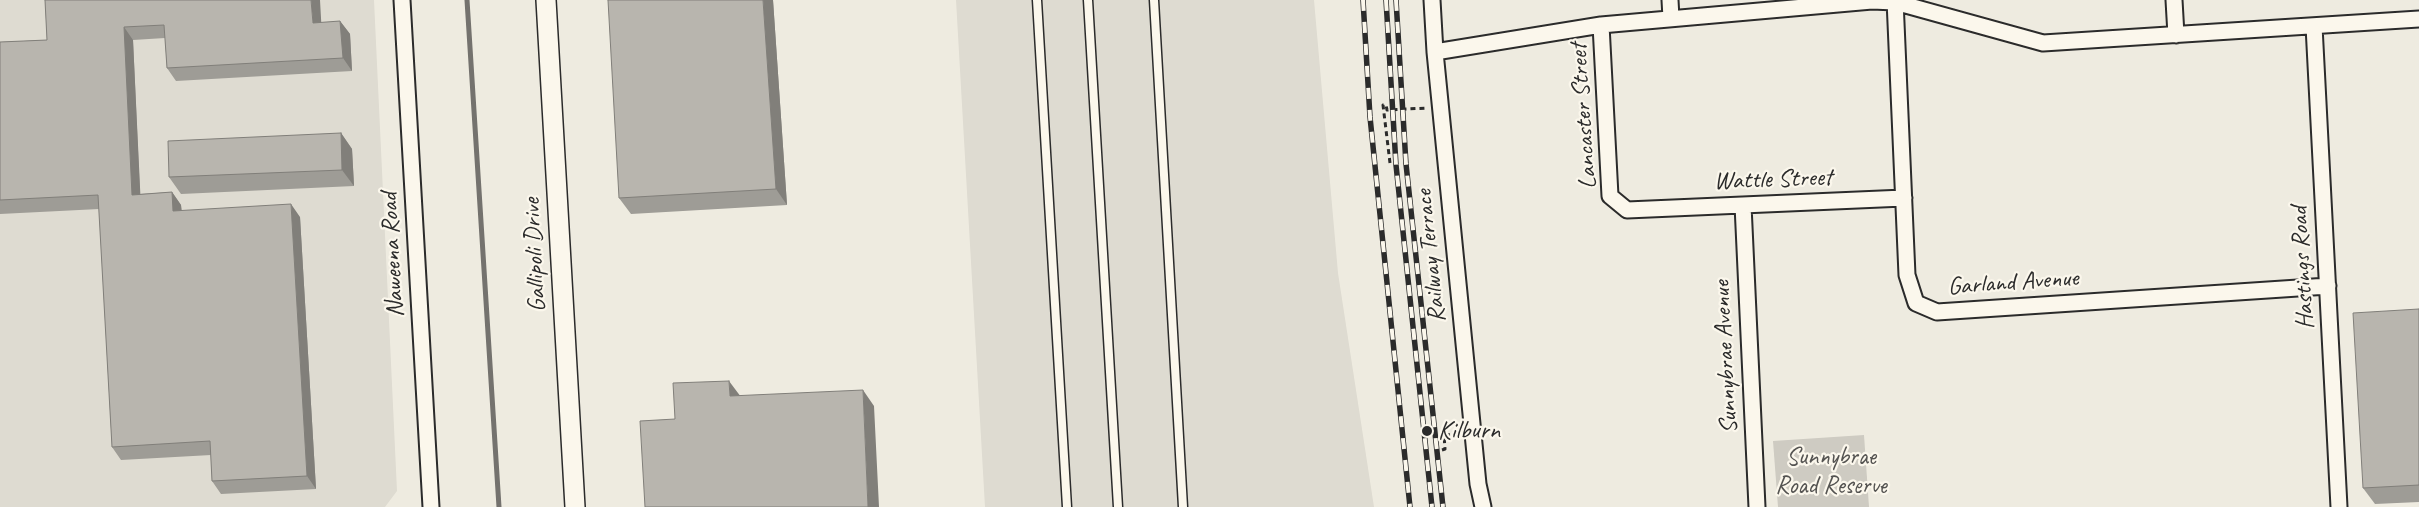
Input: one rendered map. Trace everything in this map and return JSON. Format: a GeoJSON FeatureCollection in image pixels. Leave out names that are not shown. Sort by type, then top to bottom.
{"type":"FeatureCollection","features":[{"type":"Feature","properties":{"kind":"street","name":"Naweena Road"},"geometry":{"type":"LineString","coordinates":[[402,0],[431,507]]}},
{"type":"Feature","properties":{"kind":"street","name":"Gallipoli Drive"},"geometry":{"type":"LineString","coordinates":[[546,0],[575,507]]}},
{"type":"Feature","properties":{"kind":"street","name":"Railway Terrace"},"geometry":{"type":"LineString","coordinates":[[1432,0],[1440,107],[1473,433],[1483,507]]}},
{"type":"Feature","properties":{"kind":"street"},"geometry":{"type":"LineString","coordinates":[[1670,0],[1671,18]]}},
{"type":"Feature","properties":{"kind":"street"},"geometry":{"type":"LineString","coordinates":[[2174,0],[2176,35]]}},
{"type":"Feature","properties":{"kind":"street"},"geometry":{"type":"LineString","coordinates":[[1435,52],[1601,25],[1872,1],[1895,1],[2043,43],[2419,19]]}},
{"type":"Feature","properties":{"kind":"street","name":"Garland Avenue"},"geometry":{"type":"LineString","coordinates":[[1895,1],[1907,275],[1916,303],[1937,312],[2328,286]]}},
{"type":"Feature","properties":{"kind":"street","name":"Lancaster Street"},"geometry":{"type":"LineString","coordinates":[[1601,25],[1610,196],[1626,210],[1645,210]]}},
{"type":"Feature","properties":{"kind":"street","name":"Hastings Road"},"geometry":{"type":"LineString","coordinates":[[2314,26],[2340,507]]}},
{"type":"Feature","properties":{"kind":"street","name":"Wattle Street"},"geometry":{"type":"LineString","coordinates":[[1645,210],[1904,198]]}},
{"type":"Feature","properties":{"kind":"street","name":"Sunnybrae Avenue"},"geometry":{"type":"LineString","coordinates":[[1743,205],[1757,507]]}},
{"type":"Feature","properties":{"kind":"lane"},"geometry":{"type":"LineString","coordinates":[[1037,0],[1067,507]]}},
{"type":"Feature","properties":{"kind":"lane"},"geometry":{"type":"LineString","coordinates":[[1088,0],[1118,507]]}},
{"type":"Feature","properties":{"kind":"lane"},"geometry":{"type":"LineString","coordinates":[[1154,0],[1183,507]]}},
{"type":"Feature","properties":{"kind":"path"},"geometry":{"type":"LineString","coordinates":[[1390,163],[1383,105],[1386,105],[1387,110],[1440,107]]}},
{"type":"Feature","properties":{"kind":"path"},"geometry":{"type":"LineString","coordinates":[[1442,450],[1446,449],[1444,435],[1473,433]]}},
{"type":"Feature","properties":{"kind":"shaded area"},"geometry":{"type":"Polygon","coordinates":[[[0,0],[374,0],[397,491],[385,507],[0,507],[0,0]]]}},
{"type":"Feature","properties":{"kind":"shaded area"},"geometry":{"type":"Polygon","coordinates":[[[956,0],[1314,0],[1338,273],[1374,507],[985,507],[956,0]]]}},
{"type":"Feature","properties":{"kind":"green space","name":"Sunnybrae Road Reserve"},"geometry":{"type":"Polygon","coordinates":[[[1864,435],[1869,507],[1778,507],[1773,441],[1864,435]]]}},
{"type":"Feature","properties":{"kind":"building"},"geometry":{"type":"Polygon","coordinates":[[[45,0],[311,0],[313,23],[340,21],[343,58],[167,68],[164,25],[124,27],[132,195],[172,192],[173,211],[291,204],[307,476],[212,481],[210,441],[112,447],[98,195],[0,200],[0,42],[47,40],[45,0]]]}},
{"type":"Feature","properties":{"kind":"building"},"geometry":{"type":"Polygon","coordinates":[[[608,0],[763,0],[776,189],[619,198],[608,0]]]}},
{"type":"Feature","properties":{"kind":"building"},"geometry":{"type":"Polygon","coordinates":[[[341,133],[342,170],[169,177],[168,141],[341,133]]]}},
{"type":"Feature","properties":{"kind":"building"},"geometry":{"type":"Polygon","coordinates":[[[2419,309],[2419,485],[2363,488],[2353,313],[2419,309]]]}},
{"type":"Feature","properties":{"kind":"building"},"geometry":{"type":"Polygon","coordinates":[[[729,381],[730,396],[863,390],[868,507],[645,507],[640,421],[675,419],[673,383],[729,381]]]}},
{"type":"Feature","properties":{"kind":"waterway"},"geometry":{"type":"LineString","coordinates":[[467,0],[499,507]]}},
{"type":"Feature","properties":{"kind":"railway"},"geometry":{"type":"LineString","coordinates":[[1363,0],[1370,117],[1410,507]]}},
{"type":"Feature","properties":{"kind":"railway"},"geometry":{"type":"LineString","coordinates":[[1386,0],[1396,165],[1432,507]]}},
{"type":"Feature","properties":{"kind":"railway"},"geometry":{"type":"LineString","coordinates":[[1396,0],[1406,164],[1443,507]]}},
{"type":"Feature","properties":{"kind":"place","name":"Kilburn"},"geometry":{"type":"Point","coordinates":[1427,431]}}]}
